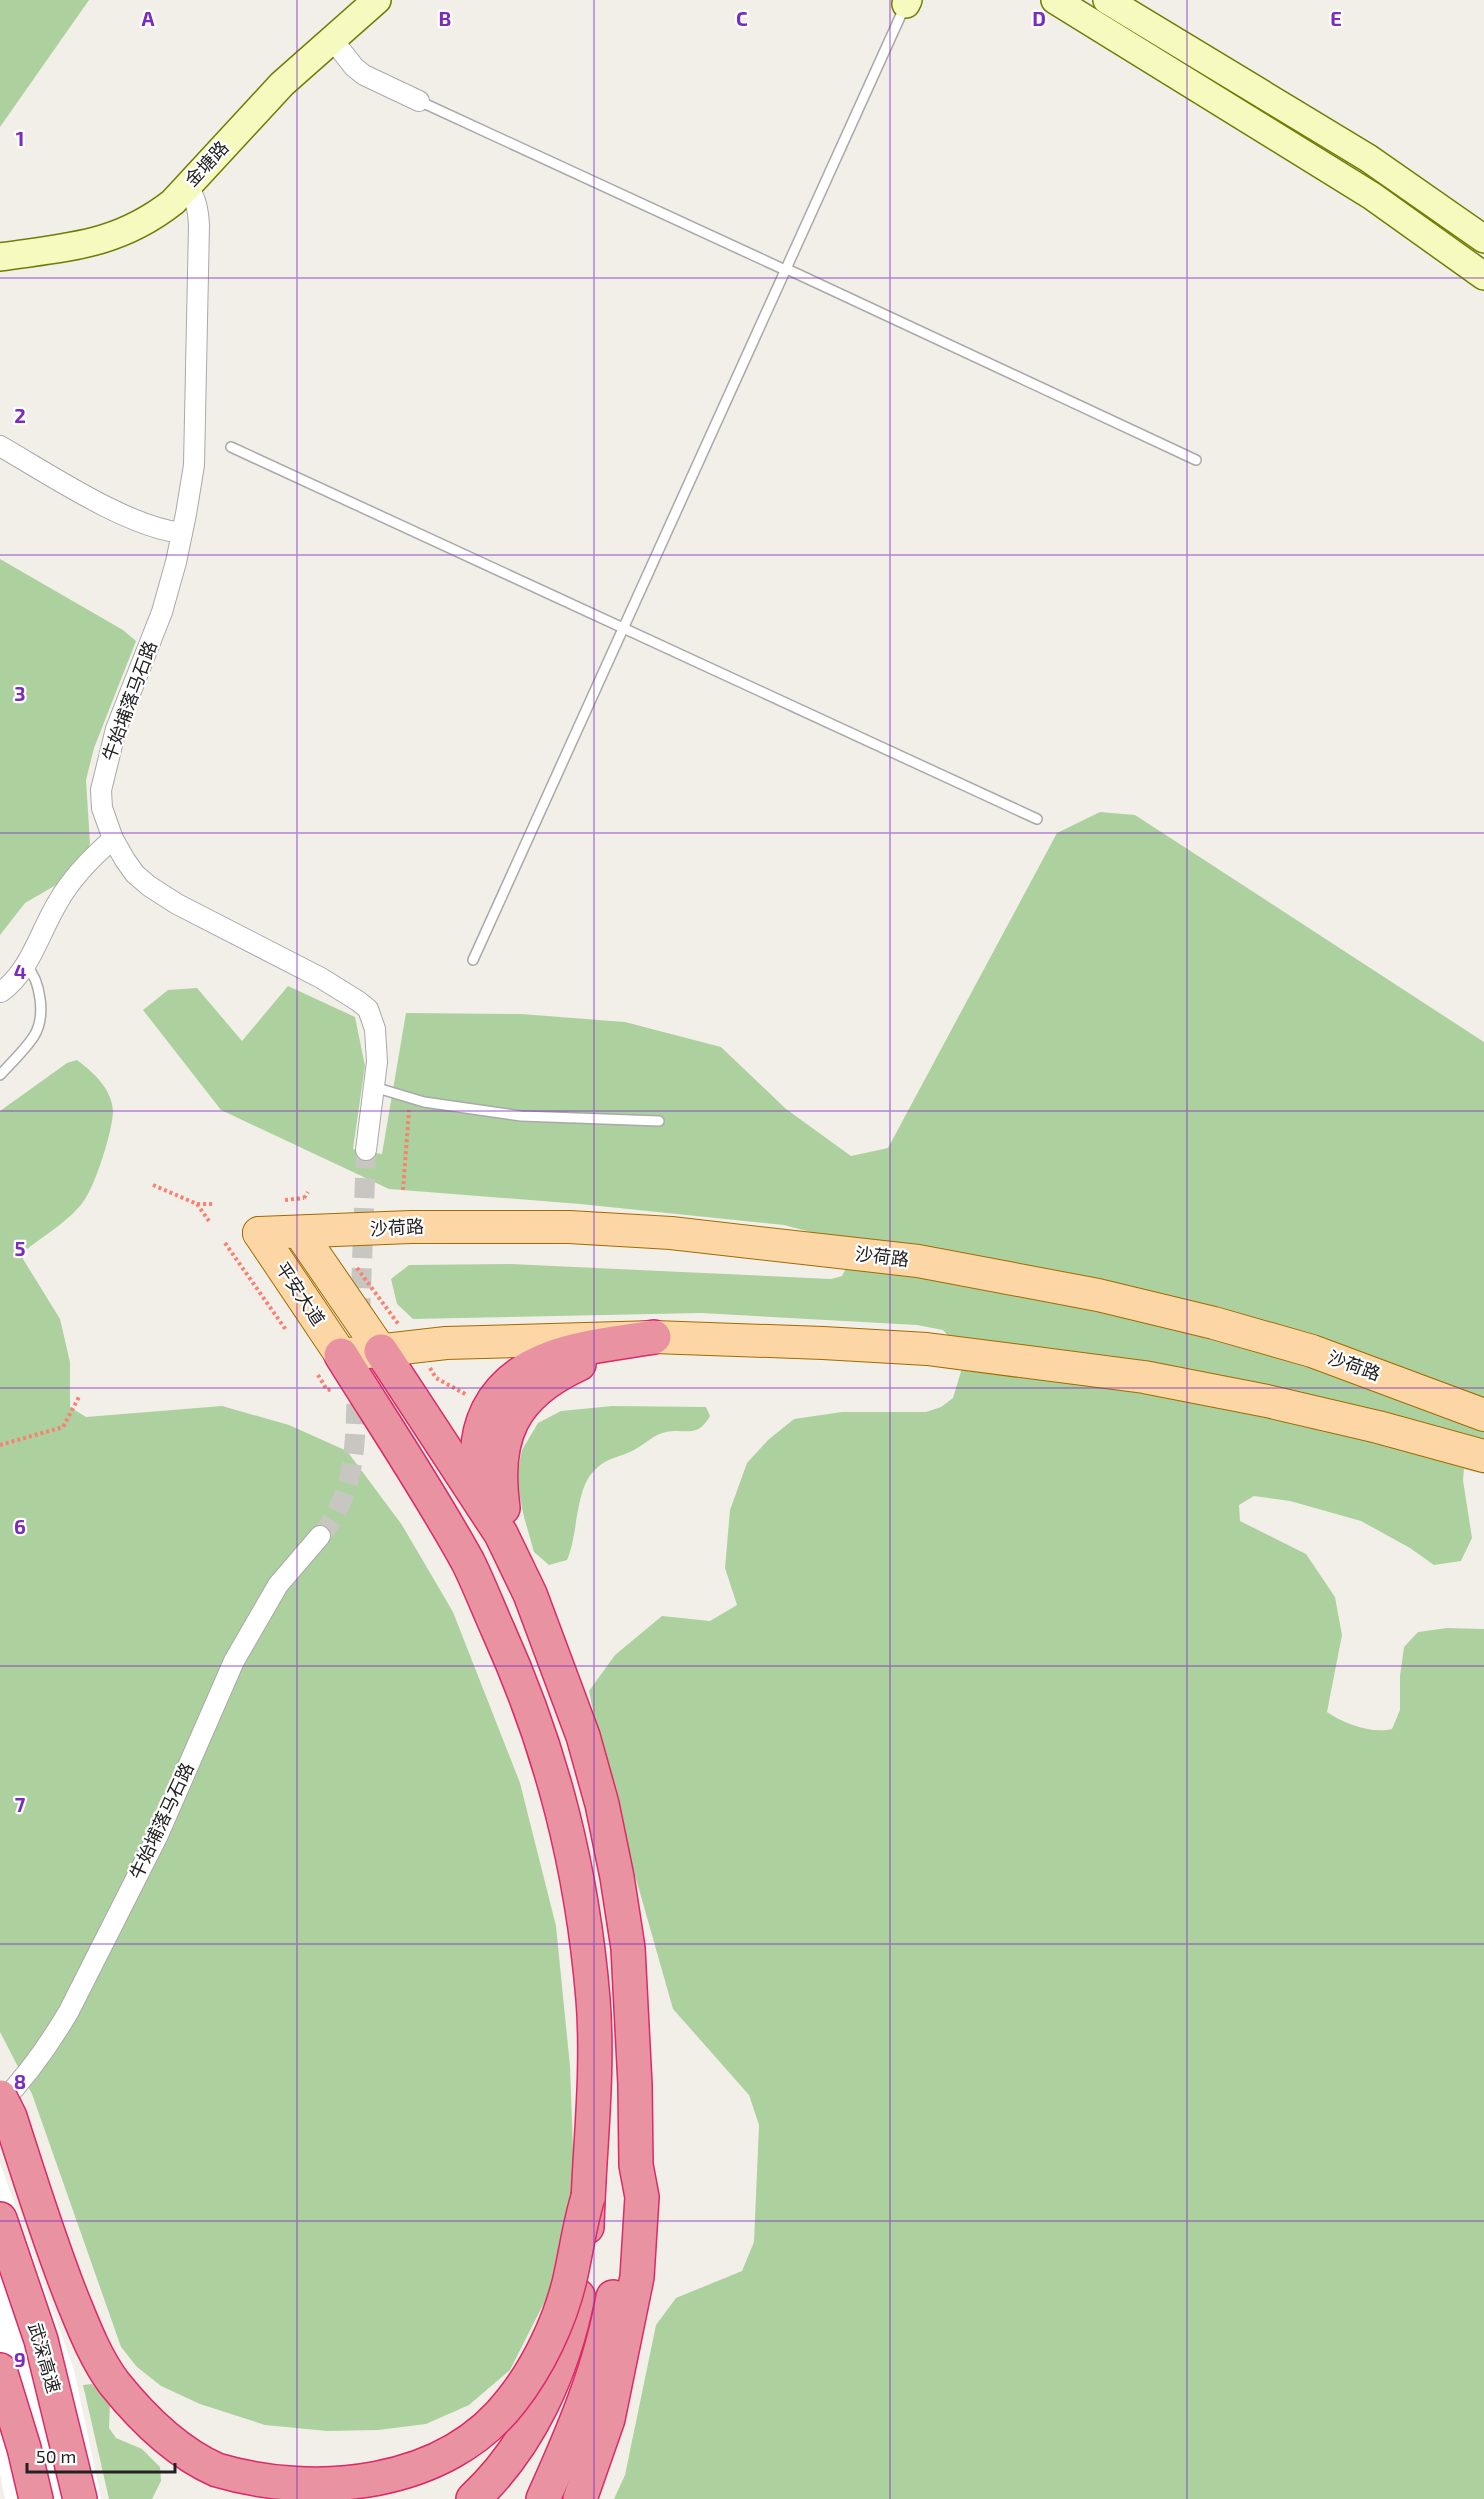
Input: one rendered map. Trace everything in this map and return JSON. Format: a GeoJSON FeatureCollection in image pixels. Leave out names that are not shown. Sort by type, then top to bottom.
{"type":"FeatureCollection","features":[{"type":"Feature","properties":{"kind":"highway"},"geometry":{"type":"LineString","coordinates":[[508,1545],[499,1482],[504,1437],[523,1403],[538,1389],[567,1370],[599,1354],[654,1337]]}},
{"type":"Feature","properties":{"kind":"highway"},"geometry":{"type":"LineString","coordinates":[[391,1340],[508,1545],[534,1605],[582,1736],[602,1804],[618,1877],[628,1948],[635,2085],[636,2165],[642,2197],[637,2277],[608,2419],[580,2499]]}},
{"type":"Feature","properties":{"kind":"highway"},"geometry":{"type":"LineString","coordinates":[[330,1365],[469,1564],[537,1725],[556,1782],[582,1904],[593,1999],[595,2104],[587,2236],[575,2309],[553,2380],[524,2435],[499,2470],[473,2499]]}},
{"type":"Feature","properties":{"kind":"highway"},"geometry":{"type":"LineString","coordinates":[[0,2097],[10,2117],[61,2271],[82,2324],[113,2382],[157,2430],[186,2452],[217,2469],[251,2482],[294,2489],[338,2490],[375,2486],[417,2471],[453,2452],[495,2420],[512,2401],[525,2381],[557,2317],[569,2284],[580,2223],[588,2198]]}},
{"type":"Feature","properties":{"kind":"highway"},"geometry":{"type":"LineString","coordinates":[[543,2499],[574,2426],[595,2364],[612,2301],[625,2194],[636,2165]]}},
{"type":"Feature","properties":{"kind":"highway","name":"武深高速"},"geometry":{"type":"LineString","coordinates":[[0,2220],[41,2340],[80,2499]]}},
{"type":"Feature","properties":{"kind":"highway"},"geometry":{"type":"LineString","coordinates":[[0,2370],[24,2448],[36,2499]]}},
{"type":"Feature","properties":{"kind":"main road","name":"金塘路"},"geometry":{"type":"LineString","coordinates":[[0,257],[89,244],[138,226],[157,214],[173,202],[282,84],[377,0]]}},
{"type":"Feature","properties":{"kind":"main road"},"geometry":{"type":"LineString","coordinates":[[1055,0],[1372,196],[1484,276]]}},
{"type":"Feature","properties":{"kind":"main road"},"geometry":{"type":"LineString","coordinates":[[1107,0],[1368,158],[1484,239]]}},
{"type":"Feature","properties":{"kind":"main road","name":"沙荷路"},"geometry":{"type":"LineString","coordinates":[[259,1233],[422,1227],[569,1227],[671,1233],[918,1261],[1098,1294],[1214,1323],[1312,1351],[1484,1415]]}},
{"type":"Feature","properties":{"kind":"main road","name":"平安大道"},"geometry":{"type":"LineString","coordinates":[[259,1233],[330,1365]]}},
{"type":"Feature","properties":{"kind":"main road","name":"平安大道"},"geometry":{"type":"LineString","coordinates":[[300,1233],[391,1340]]}},
{"type":"Feature","properties":{"kind":"main road"},"geometry":{"type":"LineString","coordinates":[[330,1365],[391,1340],[446,1343],[654,1337],[927,1349],[1144,1377],[1278,1403],[1378,1426],[1484,1456]]}},
{"type":"Feature","properties":{"kind":"street"},"geometry":{"type":"LineString","coordinates":[[332,39],[354,67],[364,75],[419,101]]}},
{"type":"Feature","properties":{"kind":"street","name":"牛始埔落马石路"},"geometry":{"type":"LineString","coordinates":[[187,185],[198,207],[194,465],[182,533],[162,612],[116,729],[101,790],[102,808],[113,839],[135,874],[149,886],[177,904],[321,978],[368,1009],[373,1020],[377,1041],[366,1150]]}},
{"type":"Feature","properties":{"kind":"street"},"geometry":{"type":"LineString","coordinates":[[0,446],[71,487],[121,512],[158,528],[182,533]]}},
{"type":"Feature","properties":{"kind":"street"},"geometry":{"type":"LineString","coordinates":[[1,992],[12,984],[27,965],[66,888],[95,855],[113,839]]}},
{"type":"Feature","properties":{"kind":"street","name":"牛始埔落马石路"},"geometry":{"type":"LineString","coordinates":[[0,2104],[25,2078],[69,2010],[158,1835],[234,1661],[266,1603],[292,1567],[320,1536]]}},
{"type":"Feature","properties":{"kind":"lane"},"geometry":{"type":"LineString","coordinates":[[474,960],[907,2]]}},
{"type":"Feature","properties":{"kind":"lane"},"geometry":{"type":"LineString","coordinates":[[419,101],[1196,460]]}},
{"type":"Feature","properties":{"kind":"lane"},"geometry":{"type":"LineString","coordinates":[[231,447],[1037,819]]}},
{"type":"Feature","properties":{"kind":"lane"},"geometry":{"type":"LineString","coordinates":[[0,1075],[34,1036],[38,1027],[39,993],[33,972],[27,965]]}},
{"type":"Feature","properties":{"kind":"lane"},"geometry":{"type":"LineString","coordinates":[[374,1087],[448,1107],[521,1116],[659,1121]]}},
{"type":"Feature","properties":{"kind":"path"},"geometry":{"type":"LineString","coordinates":[[403,1190],[410,1098]]}},
{"type":"Feature","properties":{"kind":"path"},"geometry":{"type":"LineString","coordinates":[[153,1185],[197,1204],[213,1204]]}},
{"type":"Feature","properties":{"kind":"path"},"geometry":{"type":"LineString","coordinates":[[285,1200],[304,1198],[308,1192]]}},
{"type":"Feature","properties":{"kind":"path"},"geometry":{"type":"LineString","coordinates":[[197,1204],[209,1221]]}},
{"type":"Feature","properties":{"kind":"path"},"geometry":{"type":"LineString","coordinates":[[225,1243],[286,1330]]}},
{"type":"Feature","properties":{"kind":"path"},"geometry":{"type":"LineString","coordinates":[[357,1267],[391,1340]]}},
{"type":"Feature","properties":{"kind":"path"},"geometry":{"type":"LineString","coordinates":[[327,1390],[330,1365]]}},
{"type":"Feature","properties":{"kind":"path"},"geometry":{"type":"LineString","coordinates":[[436,1378],[471,1398]]}},
{"type":"Feature","properties":{"kind":"path"},"geometry":{"type":"LineString","coordinates":[[0,1445],[63,1427],[80,1395]]}},
{"type":"Feature","properties":{"kind":"green space"},"geometry":{"type":"Polygon","coordinates":[[[0,0],[89,0],[0,127],[0,0]]]}},
{"type":"Feature","properties":{"kind":"green space"},"geometry":{"type":"Polygon","coordinates":[[[0,559],[123,630],[136,641],[94,748],[86,780],[90,843],[83,864],[68,878],[25,903],[0,935],[0,559]]]}},
{"type":"Feature","properties":{"kind":"green space"},"geometry":{"type":"Polygon","coordinates":[[[1100,812],[1135,815],[1484,1042],[1484,1474],[1464,1469],[1463,1480],[1472,1538],[1461,1561],[1434,1565],[1410,1548],[1361,1521],[1290,1501],[1254,1496],[1239,1505],[1240,1521],[1306,1554],[1335,1597],[1342,1635],[1327,1712],[1342,1720],[1367,1729],[1392,1729],[1400,1710],[1400,1676],[1404,1647],[1418,1632],[1447,1628],[1484,1629],[1484,2499],[614,2499],[625,2475],[656,2325],[676,2298],[742,2271],[754,2242],[759,2125],[749,2095],[673,2009],[606,1773],[589,1691],[615,1655],[662,1616],[710,1621],[737,1605],[725,1568],[730,1510],[747,1463],[768,1440],[794,1419],[842,1412],[926,1412],[941,1407],[953,1398],[962,1368],[959,1348],[943,1330],[917,1325],[701,1313],[413,1319],[397,1304],[391,1279],[409,1265],[511,1264],[831,1279],[842,1276],[849,1262],[837,1239],[784,1225],[580,1204],[389,1189],[221,1110],[143,1010],[168,990],[197,988],[242,1041],[288,986],[355,1017],[365,1066],[353,1149],[382,1154],[406,1013],[521,1014],[625,1022],[721,1047],[786,1109],[851,1156],[888,1148],[1057,833],[1100,812]]]}},
{"type":"Feature","properties":{"kind":"green space"},"geometry":{"type":"Polygon","coordinates":[[[77,1060],[105,1088],[112,1103],[112,1120],[107,1144],[98,1172],[83,1202],[64,1221],[27,1249],[23,1259],[60,1319],[70,1362],[70,1407],[86,1417],[222,1406],[289,1425],[347,1451],[402,1525],[453,1612],[520,1783],[556,1926],[570,2066],[575,2204],[560,2264],[547,2297],[510,2370],[469,2405],[426,2424],[378,2430],[327,2431],[265,2425],[200,2404],[161,2386],[137,2367],[121,2347],[32,2094],[0,2032],[0,1111],[67,1063],[77,1060]]]}},
{"type":"Feature","properties":{"kind":"green space"},"geometry":{"type":"Polygon","coordinates":[[[612,1406],[706,1407],[710,1416],[696,1430],[662,1433],[634,1450],[608,1460],[598,1467],[587,1480],[583,1490],[567,1560],[549,1565],[534,1552],[524,1517],[516,1478],[522,1450],[538,1423],[561,1411],[612,1406]]]}},
{"type":"Feature","properties":{"kind":"green space"},"geometry":{"type":"Polygon","coordinates":[[[92,2384],[110,2403],[109,2428],[116,2438],[142,2449],[160,2467],[161,2481],[152,2499],[109,2499],[83,2385],[92,2384]]]}},
{"type":"Feature","properties":{"kind":"pier"},"geometry":{"type":"Polygon","coordinates":[[[0,2163],[74,2370],[101,2499],[5,2499],[0,2473],[0,2163]]]}},
{"type":"Feature","properties":{"kind":"tunnel"},"geometry":{"type":"LineString","coordinates":[[360,1318],[366,1150]]}},
{"type":"Feature","properties":{"kind":"tunnel"},"geometry":{"type":"LineString","coordinates":[[320,1536],[342,1502],[348,1483],[354,1444],[357,1383]]}}]}
